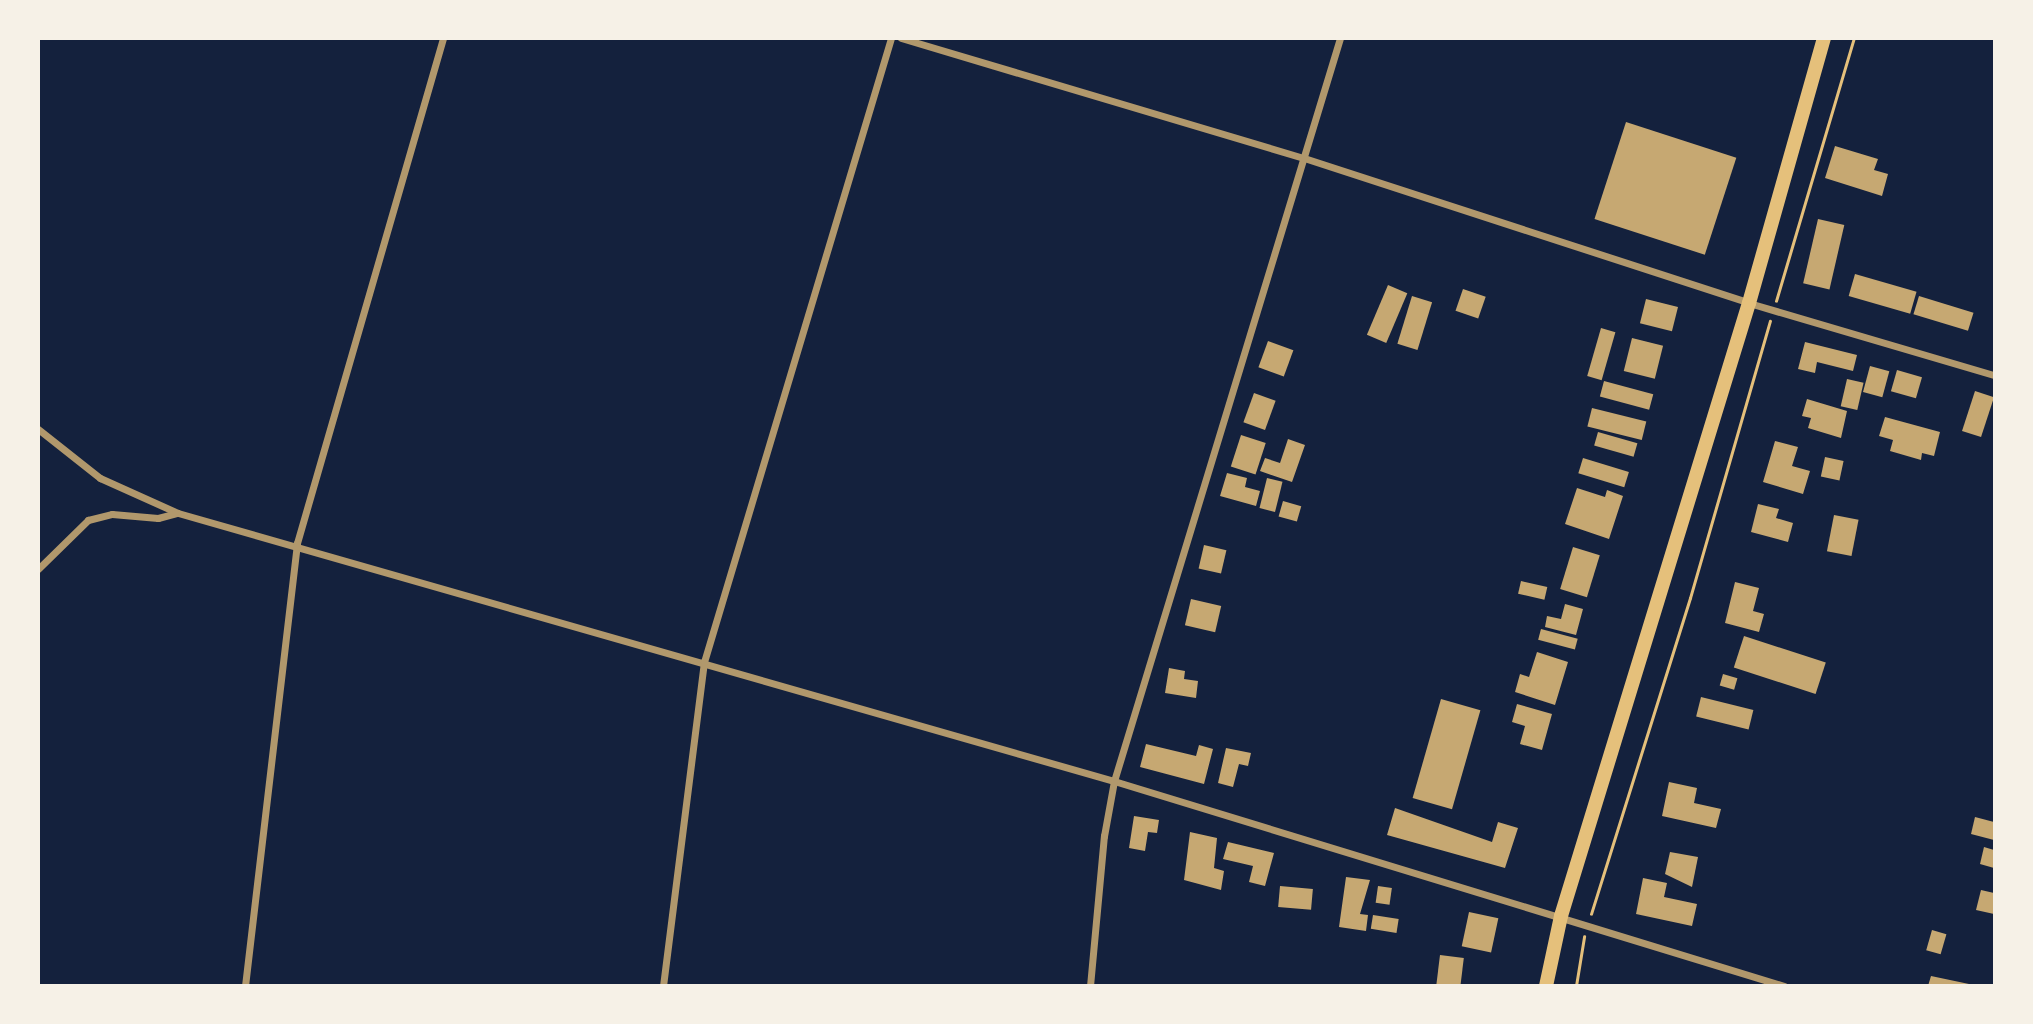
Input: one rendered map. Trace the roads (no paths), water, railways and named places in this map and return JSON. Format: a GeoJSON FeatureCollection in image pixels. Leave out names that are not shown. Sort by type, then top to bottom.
{"type":"FeatureCollection","features":[{"type":"Feature","properties":{"kind":"main road"},"geometry":{"type":"LineString","coordinates":[[1546,985],[1560,916],[1749,303],[1824,38]]}},
{"type":"Feature","properties":{"kind":"street"},"geometry":{"type":"LineString","coordinates":[[245,985],[297,543],[443,38]]}},
{"type":"Feature","properties":{"kind":"street"},"geometry":{"type":"LineString","coordinates":[[663,985],[704,662],[891,38]]}},
{"type":"Feature","properties":{"kind":"street"},"geometry":{"type":"LineString","coordinates":[[901,38],[1304,158],[1749,303],[1994,375]]}},
{"type":"Feature","properties":{"kind":"street"},"geometry":{"type":"LineString","coordinates":[[1090,985],[1104,836],[1114,781],[1340,38]]}},
{"type":"Feature","properties":{"kind":"street"},"geometry":{"type":"LineString","coordinates":[[38,429],[100,478],[178,513],[297,543],[704,662],[891,720],[1114,781],[1784,985]]}},
{"type":"Feature","properties":{"kind":"street"},"geometry":{"type":"LineString","coordinates":[[38,569],[88,520],[112,514],[158,518],[178,513]]}}]}
